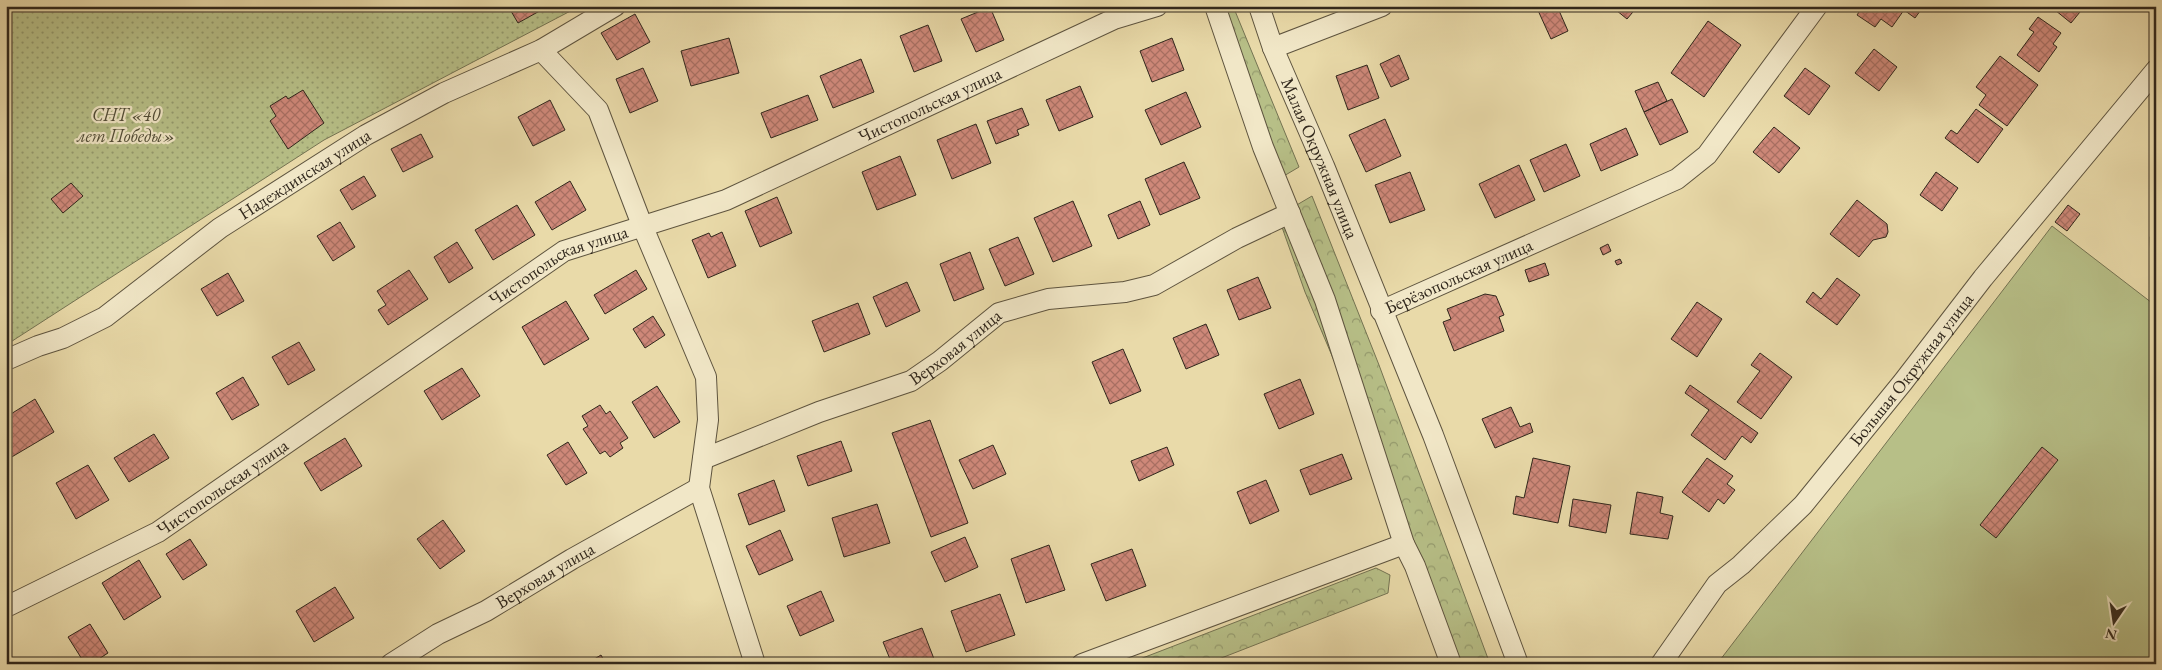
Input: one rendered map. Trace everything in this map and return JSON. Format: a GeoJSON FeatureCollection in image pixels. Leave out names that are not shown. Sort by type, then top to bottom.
{"type":"FeatureCollection","features":[{"type":"Feature","properties":{"kind":"street","name":"Надеждинская улица"},"geometry":{"type":"LineString","coordinates":[[6,360],[38,346],[63,338],[105,318],[220,228],[366,135],[444,93],[541,50],[615,6]]}},
{"type":"Feature","properties":{"kind":"street","name":"Чистопольская улица"},"geometry":{"type":"LineString","coordinates":[[6,607],[158,532],[564,251],[726,200],[1114,19],[1157,6]]}},
{"type":"Feature","properties":{"kind":"street"},"geometry":{"type":"LineString","coordinates":[[1215,6],[1263,146],[1325,300],[1404,544],[1415,566],[1451,664]]}},
{"type":"Feature","properties":{"kind":"street","name":"Малая Окружная улица"},"geometry":{"type":"LineString","coordinates":[[1258,6],[1273,48],[1324,166],[1381,311]]}},
{"type":"Feature","properties":{"kind":"street"},"geometry":{"type":"LineString","coordinates":[[1273,48],[1382,6]]}},
{"type":"Feature","properties":{"kind":"street","name":"Берёзопольская улица"},"geometry":{"type":"LineString","coordinates":[[1518,664],[1433,435],[1381,311],[1677,179],[1692,169],[1707,155],[1817,6]]}},
{"type":"Feature","properties":{"kind":"street"},"geometry":{"type":"LineString","coordinates":[[541,50],[598,110],[642,225],[706,377],[708,420],[699,488],[755,664]]}},
{"type":"Feature","properties":{"kind":"street","name":"Большая Окружная улица"},"geometry":{"type":"LineString","coordinates":[[1661,664],[1717,584],[1741,565],[1803,505],[1904,382],[1982,278],[2156,70]]}},
{"type":"Feature","properties":{"kind":"street","name":"Верховая улица"},"geometry":{"type":"LineString","coordinates":[[703,459],[819,412],[911,381],[940,361],[999,313],[1048,300],[1124,292],[1154,284],[1237,238],[1290,213]]}},
{"type":"Feature","properties":{"kind":"street","name":"Верховая улица"},"geometry":{"type":"LineString","coordinates":[[391,664],[438,634],[486,610],[572,559],[699,488]]}},
{"type":"Feature","properties":{"kind":"street"},"geometry":{"type":"LineString","coordinates":[[1082,664],[1404,544]]}},
{"type":"Feature","properties":{"kind":"green space","name":"СНТ «40 лет Победы»"},"geometry":{"type":"Polygon","coordinates":[[[6,6],[580,6],[324,140],[6,345],[6,6]]]}},
{"type":"Feature","properties":{"kind":"green space"},"geometry":{"type":"Polygon","coordinates":[[[1206,6],[1233,6],[1299,167],[1272,183],[1206,6]]]}},
{"type":"Feature","properties":{"kind":"green space"},"geometry":{"type":"Polygon","coordinates":[[[1312,196],[1379,365],[1490,664],[1456,664],[1413,547],[1305,292],[1278,216],[1312,196]]]}},
{"type":"Feature","properties":{"kind":"green space"},"geometry":{"type":"Polygon","coordinates":[[[2052,226],[2156,306],[2156,664],[1717,664],[2052,226]]]}},
{"type":"Feature","properties":{"kind":"green space"},"geometry":{"type":"Polygon","coordinates":[[[2156,229],[2156,264],[2151,260],[2150,237],[2156,229]]]}},
{"type":"Feature","properties":{"kind":"green space"},"geometry":{"type":"Polygon","coordinates":[[[1376,568],[1390,575],[1388,593],[1206,664],[1127,664],[1376,568]]]}},
{"type":"Feature","properties":{"kind":"building"},"geometry":{"type":"Polygon","coordinates":[[[508,6],[544,6],[545,8],[518,23],[508,6]]]}},
{"type":"Feature","properties":{"kind":"building"},"geometry":{"type":"Polygon","coordinates":[[[1536,6],[1557,6],[1568,31],[1551,39],[1536,6]]]}},
{"type":"Feature","properties":{"kind":"building"},"geometry":{"type":"Polygon","coordinates":[[[1611,6],[1638,6],[1627,19],[1611,6]]]}},
{"type":"Feature","properties":{"kind":"building"},"geometry":{"type":"Polygon","coordinates":[[[1863,6],[1923,7],[1915,18],[1904,10],[1892,27],[1881,19],[1875,27],[1857,15],[1863,6]]]}},
{"type":"Feature","properties":{"kind":"building"},"geometry":{"type":"Polygon","coordinates":[[[2050,6],[2073,6],[2080,12],[2071,23],[2050,6]]]}},
{"type":"Feature","properties":{"kind":"building"},"geometry":{"type":"Polygon","coordinates":[[[990,7],[1004,40],[976,52],[961,19],[990,7]]]}},
{"type":"Feature","properties":{"kind":"building"},"geometry":{"type":"Polygon","coordinates":[[[635,14],[650,42],[617,60],[601,33],[635,14]]]}},
{"type":"Feature","properties":{"kind":"building"},"geometry":{"type":"Polygon","coordinates":[[[2038,17],[2061,33],[2053,44],[2057,47],[2039,72],[2017,55],[2034,32],[2029,29],[2038,17]]]}},
{"type":"Feature","properties":{"kind":"building"},"geometry":{"type":"Polygon","coordinates":[[[1708,21],[1741,45],[1704,97],[1671,73],[1708,21]]]}},
{"type":"Feature","properties":{"kind":"building"},"geometry":{"type":"Polygon","coordinates":[[[928,25],[942,61],[914,72],[900,36],[928,25]]]}},
{"type":"Feature","properties":{"kind":"building"},"geometry":{"type":"Polygon","coordinates":[[[729,38],[739,73],[691,86],[681,51],[729,38]]]}},
{"type":"Feature","properties":{"kind":"building"},"geometry":{"type":"Polygon","coordinates":[[[1172,38],[1184,70],[1152,82],[1140,51],[1172,38]]]}},
{"type":"Feature","properties":{"kind":"building"},"geometry":{"type":"Polygon","coordinates":[[[1874,49],[1897,67],[1879,91],[1855,73],[1874,49]]]}},
{"type":"Feature","properties":{"kind":"building"},"geometry":{"type":"Polygon","coordinates":[[[1399,55],[1409,79],[1391,87],[1380,64],[1399,55]]]}},
{"type":"Feature","properties":{"kind":"building"},"geometry":{"type":"Polygon","coordinates":[[[2000,56],[2038,85],[2007,126],[1979,105],[1986,95],[1976,87],[2000,56]]]}},
{"type":"Feature","properties":{"kind":"building"},"geometry":{"type":"Polygon","coordinates":[[[861,59],[874,92],[833,108],[820,76],[861,59]]]}},
{"type":"Feature","properties":{"kind":"building"},"geometry":{"type":"Polygon","coordinates":[[[1367,65],[1379,98],[1348,110],[1336,76],[1367,65]]]}},
{"type":"Feature","properties":{"kind":"building"},"geometry":{"type":"Polygon","coordinates":[[[643,68],[658,101],[630,113],[616,79],[643,68]]]}},
{"type":"Feature","properties":{"kind":"building"},"geometry":{"type":"Polygon","coordinates":[[[1805,68],[1830,86],[1809,115],[1784,96],[1805,68]]]}},
{"type":"Feature","properties":{"kind":"building"},"geometry":{"type":"Polygon","coordinates":[[[1658,82],[1667,101],[1644,112],[1635,91],[1658,82]]]}},
{"type":"Feature","properties":{"kind":"building"},"geometry":{"type":"Polygon","coordinates":[[[1080,86],[1093,117],[1059,131],[1046,100],[1080,86]]]}},
{"type":"Feature","properties":{"kind":"building"},"geometry":{"type":"Polygon","coordinates":[[[303,90],[324,123],[288,149],[270,121],[276,116],[270,106],[286,96],[288,99],[303,90]]]}},
{"type":"Feature","properties":{"kind":"building"},"geometry":{"type":"Polygon","coordinates":[[[1186,92],[1201,127],[1161,145],[1145,110],[1186,92]]]}},
{"type":"Feature","properties":{"kind":"building"},"geometry":{"type":"Polygon","coordinates":[[[808,95],[818,120],[771,138],[761,113],[808,95]]]}},
{"type":"Feature","properties":{"kind":"building"},"geometry":{"type":"Polygon","coordinates":[[[1672,99],[1688,132],[1660,145],[1644,112],[1672,99]]]}},
{"type":"Feature","properties":{"kind":"building"},"geometry":{"type":"Polygon","coordinates":[[[550,100],[565,130],[533,146],[518,117],[550,100]]]}},
{"type":"Feature","properties":{"kind":"building"},"geometry":{"type":"Polygon","coordinates":[[[1022,108],[1029,125],[1017,130],[1019,135],[996,144],[987,121],[1022,108]]]}},
{"type":"Feature","properties":{"kind":"building"},"geometry":{"type":"Polygon","coordinates":[[[1976,109],[2003,129],[1978,163],[1945,138],[1951,130],[1957,134],[1976,109]]]}},
{"type":"Feature","properties":{"kind":"building"},"geometry":{"type":"Polygon","coordinates":[[[1385,119],[1401,156],[1366,172],[1349,135],[1385,119]]]}},
{"type":"Feature","properties":{"kind":"building"},"geometry":{"type":"Polygon","coordinates":[[[976,124],[991,163],[952,179],[937,140],[976,124]]]}},
{"type":"Feature","properties":{"kind":"building"},"geometry":{"type":"Polygon","coordinates":[[[1774,127],[1800,148],[1779,173],[1753,152],[1774,127]]]}},
{"type":"Feature","properties":{"kind":"building"},"geometry":{"type":"Polygon","coordinates":[[[1626,128],[1638,155],[1601,171],[1590,144],[1626,128]]]}},
{"type":"Feature","properties":{"kind":"building"},"geometry":{"type":"Polygon","coordinates":[[[421,134],[433,157],[403,172],[391,149],[421,134]]]}},
{"type":"Feature","properties":{"kind":"building"},"geometry":{"type":"Polygon","coordinates":[[[1566,144],[1580,176],[1544,192],[1530,160],[1566,144]]]}},
{"type":"Feature","properties":{"kind":"building"},"geometry":{"type":"Polygon","coordinates":[[[900,156],[916,195],[877,210],[862,172],[900,156]]]}},
{"type":"Feature","properties":{"kind":"building"},"geometry":{"type":"Polygon","coordinates":[[[1184,162],[1200,198],[1160,215],[1145,179],[1184,162]]]}},
{"type":"Feature","properties":{"kind":"building"},"geometry":{"type":"Polygon","coordinates":[[[1519,165],[1535,200],[1495,218],[1479,184],[1519,165]]]}},
{"type":"Feature","properties":{"kind":"building"},"geometry":{"type":"Polygon","coordinates":[[[1410,172],[1425,210],[1390,223],[1375,185],[1410,172]]]}},
{"type":"Feature","properties":{"kind":"building"},"geometry":{"type":"Polygon","coordinates":[[[1936,172],[1958,188],[1942,211],[1920,195],[1936,172]]]}},
{"type":"Feature","properties":{"kind":"building"},"geometry":{"type":"Polygon","coordinates":[[[364,176],[376,196],[352,210],[340,190],[364,176]]]}},
{"type":"Feature","properties":{"kind":"building"},"geometry":{"type":"Polygon","coordinates":[[[570,181],[586,210],[552,230],[535,202],[570,181]]]}},
{"type":"Feature","properties":{"kind":"building"},"geometry":{"type":"Polygon","coordinates":[[[71,183],[83,196],[63,213],[51,199],[71,183]]]}},
{"type":"Feature","properties":{"kind":"building"},"geometry":{"type":"Polygon","coordinates":[[[777,197],[792,233],[760,247],[745,211],[777,197]]]}},
{"type":"Feature","properties":{"kind":"building"},"geometry":{"type":"Polygon","coordinates":[[[1857,200],[1887,224],[1888,232],[1886,237],[1873,240],[1859,257],[1830,234],[1857,200]]]}},
{"type":"Feature","properties":{"kind":"building"},"geometry":{"type":"Polygon","coordinates":[[[1073,201],[1092,246],[1053,262],[1034,218],[1073,201]]]}},
{"type":"Feature","properties":{"kind":"building"},"geometry":{"type":"Polygon","coordinates":[[[1140,201],[1150,225],[1118,239],[1108,215],[1140,201]]]}},
{"type":"Feature","properties":{"kind":"building"},"geometry":{"type":"Polygon","coordinates":[[[517,205],[535,235],[493,260],[475,230],[517,205]]]}},
{"type":"Feature","properties":{"kind":"building"},"geometry":{"type":"Polygon","coordinates":[[[2068,205],[2080,214],[2067,231],[2055,222],[2068,205]]]}},
{"type":"Feature","properties":{"kind":"building"},"geometry":{"type":"Polygon","coordinates":[[[340,222],[355,247],[333,261],[317,236],[340,222]]]}},
{"type":"Feature","properties":{"kind":"building"},"geometry":{"type":"Polygon","coordinates":[[[722,232],[736,266],[708,278],[692,240],[709,233],[711,237],[722,232]]]}},
{"type":"Feature","properties":{"kind":"building"},"geometry":{"type":"Polygon","coordinates":[[[1018,237],[1034,274],[1005,286],[989,249],[1018,237]]]}},
{"type":"Feature","properties":{"kind":"building"},"geometry":{"type":"Polygon","coordinates":[[[457,242],[473,268],[449,283],[434,257],[457,242]]]}},
{"type":"Feature","properties":{"kind":"building"},"geometry":{"type":"Polygon","coordinates":[[[1608,244],[1611,251],[1603,255],[1600,248],[1608,244]]]}},
{"type":"Feature","properties":{"kind":"building"},"geometry":{"type":"Polygon","coordinates":[[[970,252],[984,289],[954,301],[940,264],[970,252]]]}},
{"type":"Feature","properties":{"kind":"building"},"geometry":{"type":"Polygon","coordinates":[[[1620,259],[1622,263],[1617,265],[1615,261],[1620,259]]]}},
{"type":"Feature","properties":{"kind":"building"},"geometry":{"type":"Polygon","coordinates":[[[1545,263],[1549,275],[1529,282],[1525,270],[1545,263]]]}},
{"type":"Feature","properties":{"kind":"building"},"geometry":{"type":"Polygon","coordinates":[[[409,270],[428,299],[388,325],[378,310],[386,305],[377,291],[409,270]]]}},
{"type":"Feature","properties":{"kind":"building"},"geometry":{"type":"Polygon","coordinates":[[[636,270],[647,289],[605,314],[594,295],[636,270]]]}},
{"type":"Feature","properties":{"kind":"building"},"geometry":{"type":"Polygon","coordinates":[[[228,273],[244,301],[217,316],[201,289],[228,273]]]}},
{"type":"Feature","properties":{"kind":"building"},"geometry":{"type":"Polygon","coordinates":[[[1258,277],[1271,308],[1239,320],[1227,290],[1258,277]]]}},
{"type":"Feature","properties":{"kind":"building"},"geometry":{"type":"Polygon","coordinates":[[[1837,278],[1860,295],[1837,325],[1806,302],[1813,292],[1821,299],[1837,278]]]}},
{"type":"Feature","properties":{"kind":"building"},"geometry":{"type":"Polygon","coordinates":[[[907,282],[920,311],[886,327],[873,297],[907,282]]]}},
{"type":"Feature","properties":{"kind":"building"},"geometry":{"type":"Polygon","coordinates":[[[1485,294],[1496,296],[1504,315],[1499,317],[1504,331],[1454,351],[1443,322],[1451,319],[1447,309],[1485,294]]]}},
{"type":"Feature","properties":{"kind":"building"},"geometry":{"type":"Polygon","coordinates":[[[566,301],[589,339],[544,365],[522,327],[566,301]]]}},
{"type":"Feature","properties":{"kind":"building"},"geometry":{"type":"Polygon","coordinates":[[[1697,302],[1722,319],[1697,357],[1671,339],[1697,302]]]}},
{"type":"Feature","properties":{"kind":"building"},"geometry":{"type":"Polygon","coordinates":[[[858,303],[870,334],[824,352],[812,321],[858,303]]]}},
{"type":"Feature","properties":{"kind":"building"},"geometry":{"type":"Polygon","coordinates":[[[653,316],[665,335],[645,348],[633,329],[653,316]]]}},
{"type":"Feature","properties":{"kind":"building"},"geometry":{"type":"Polygon","coordinates":[[[1206,324],[1219,355],[1186,369],[1173,338],[1206,324]]]}},
{"type":"Feature","properties":{"kind":"building"},"geometry":{"type":"Polygon","coordinates":[[[299,342],[315,370],[288,385],[272,357],[299,342]]]}},
{"type":"Feature","properties":{"kind":"building"},"geometry":{"type":"Polygon","coordinates":[[[1123,349],[1141,391],[1110,404],[1092,362],[1123,349]]]}},
{"type":"Feature","properties":{"kind":"building"},"geometry":{"type":"Polygon","coordinates":[[[1760,353],[1792,377],[1761,419],[1737,402],[1760,371],[1751,365],[1760,353]]]}},
{"type":"Feature","properties":{"kind":"building"},"geometry":{"type":"Polygon","coordinates":[[[462,368],[480,396],[442,420],[424,391],[462,368]]]}},
{"type":"Feature","properties":{"kind":"building"},"geometry":{"type":"Polygon","coordinates":[[[243,377],[259,405],[232,420],[216,393],[243,377]]]}},
{"type":"Feature","properties":{"kind":"building"},"geometry":{"type":"Polygon","coordinates":[[[1300,379],[1314,414],[1279,429],[1264,394],[1300,379]]]}},
{"type":"Feature","properties":{"kind":"building"},"geometry":{"type":"Polygon","coordinates":[[[1690,385],[1758,433],[1751,443],[1742,436],[1725,460],[1691,435],[1709,410],[1685,393],[1690,385]]]}},
{"type":"Feature","properties":{"kind":"building"},"geometry":{"type":"Polygon","coordinates":[[[657,386],[680,422],[654,438],[632,402],[657,386]]]}},
{"type":"Feature","properties":{"kind":"building"},"geometry":{"type":"Polygon","coordinates":[[[35,399],[54,432],[10,458],[6,452],[6,417],[35,399]]]}},
{"type":"Feature","properties":{"kind":"building"},"geometry":{"type":"Polygon","coordinates":[[[600,405],[606,414],[610,411],[628,438],[620,443],[623,448],[610,457],[605,451],[600,454],[583,429],[588,426],[582,416],[600,405]]]}},
{"type":"Feature","properties":{"kind":"building"},"geometry":{"type":"Polygon","coordinates":[[[1511,407],[1520,427],[1530,423],[1533,432],[1495,448],[1482,419],[1511,407]]]}},
{"type":"Feature","properties":{"kind":"building"},"geometry":{"type":"Polygon","coordinates":[[[930,420],[968,523],[931,537],[892,433],[930,420]]]}},
{"type":"Feature","properties":{"kind":"building"},"geometry":{"type":"Polygon","coordinates":[[[154,434],[169,458],[129,482],[114,458],[154,434]]]}},
{"type":"Feature","properties":{"kind":"building"},"geometry":{"type":"Polygon","coordinates":[[[345,438],[362,466],[321,491],[304,463],[345,438]]]}},
{"type":"Feature","properties":{"kind":"building"},"geometry":{"type":"Polygon","coordinates":[[[841,441],[852,471],[808,486],[797,456],[841,441]]]}},
{"type":"Feature","properties":{"kind":"building"},"geometry":{"type":"Polygon","coordinates":[[[568,442],[587,473],[566,485],[547,455],[568,442]]]}},
{"type":"Feature","properties":{"kind":"building"},"geometry":{"type":"Polygon","coordinates":[[[993,445],[1006,474],[973,489],[959,460],[993,445]]]}},
{"type":"Feature","properties":{"kind":"building"},"geometry":{"type":"Polygon","coordinates":[[[1167,447],[1174,465],[1139,481],[1131,461],[1167,447]]]}},
{"type":"Feature","properties":{"kind":"building"},"geometry":{"type":"Polygon","coordinates":[[[2042,447],[2058,460],[1996,538],[1980,525],[2042,447]]]}},
{"type":"Feature","properties":{"kind":"building"},"geometry":{"type":"Polygon","coordinates":[[[1342,454],[1352,479],[1310,495],[1300,470],[1342,454]]]}},
{"type":"Feature","properties":{"kind":"building"},"geometry":{"type":"Polygon","coordinates":[[[1533,458],[1570,466],[1558,523],[1513,514],[1516,496],[1524,498],[1533,458]]]}},
{"type":"Feature","properties":{"kind":"building"},"geometry":{"type":"Polygon","coordinates":[[[1707,458],[1733,476],[1727,484],[1735,490],[1724,504],[1718,499],[1709,512],[1682,492],[1707,458]]]}},
{"type":"Feature","properties":{"kind":"building"},"geometry":{"type":"Polygon","coordinates":[[[88,465],[109,500],[76,519],[56,483],[88,465]]]}},
{"type":"Feature","properties":{"kind":"building"},"geometry":{"type":"Polygon","coordinates":[[[774,480],[785,511],[749,525],[738,494],[774,480]]]}},
{"type":"Feature","properties":{"kind":"building"},"geometry":{"type":"Polygon","coordinates":[[[1266,480],[1279,511],[1250,524],[1237,492],[1266,480]]]}},
{"type":"Feature","properties":{"kind":"building"},"geometry":{"type":"Polygon","coordinates":[[[1637,492],[1663,497],[1660,513],[1673,516],[1668,539],[1630,534],[1637,492]]]}},
{"type":"Feature","properties":{"kind":"building"},"geometry":{"type":"Polygon","coordinates":[[[1573,499],[1611,505],[1606,533],[1569,526],[1573,499]]]}},
{"type":"Feature","properties":{"kind":"building"},"geometry":{"type":"Polygon","coordinates":[[[877,504],[890,543],[844,557],[832,518],[877,504]]]}},
{"type":"Feature","properties":{"kind":"building"},"geometry":{"type":"Polygon","coordinates":[[[443,520],[465,551],[440,569],[417,539],[443,520]]]}},
{"type":"Feature","properties":{"kind":"building"},"geometry":{"type":"Polygon","coordinates":[[[780,530],[793,560],[759,575],[746,546],[780,530]]]}},
{"type":"Feature","properties":{"kind":"building"},"geometry":{"type":"Polygon","coordinates":[[[965,537],[978,567],[945,582],[931,552],[965,537]]]}},
{"type":"Feature","properties":{"kind":"building"},"geometry":{"type":"Polygon","coordinates":[[[190,539],[207,565],[183,580],[166,554],[190,539]]]}},
{"type":"Feature","properties":{"kind":"building"},"geometry":{"type":"Polygon","coordinates":[[[1049,545],[1065,590],[1026,603],[1011,559],[1049,545]]]}},
{"type":"Feature","properties":{"kind":"building"},"geometry":{"type":"Polygon","coordinates":[[[1132,549],[1146,586],[1106,601],[1091,564],[1132,549]]]}},
{"type":"Feature","properties":{"kind":"building"},"geometry":{"type":"Polygon","coordinates":[[[139,560],[161,597],[124,620],[102,583],[139,560]]]}},
{"type":"Feature","properties":{"kind":"building"},"geometry":{"type":"Polygon","coordinates":[[[335,587],[354,618],[314,642],[296,611],[335,587]]]}},
{"type":"Feature","properties":{"kind":"building"},"geometry":{"type":"Polygon","coordinates":[[[821,591],[834,621],[800,636],[787,606],[821,591]]]}},
{"type":"Feature","properties":{"kind":"building"},"geometry":{"type":"Polygon","coordinates":[[[1000,594],[1015,635],[966,652],[951,611],[1000,594]]]}},
{"type":"Feature","properties":{"kind":"building"},"geometry":{"type":"Polygon","coordinates":[[[90,624],[108,653],[91,664],[85,664],[68,637],[90,624]]]}},
{"type":"Feature","properties":{"kind":"building"},"geometry":{"type":"Polygon","coordinates":[[[922,628],[936,664],[892,664],[883,642],[922,628]]]}},
{"type":"Feature","properties":{"kind":"building"},"geometry":{"type":"Polygon","coordinates":[[[601,655],[606,664],[586,664],[601,655]]]}}]}
